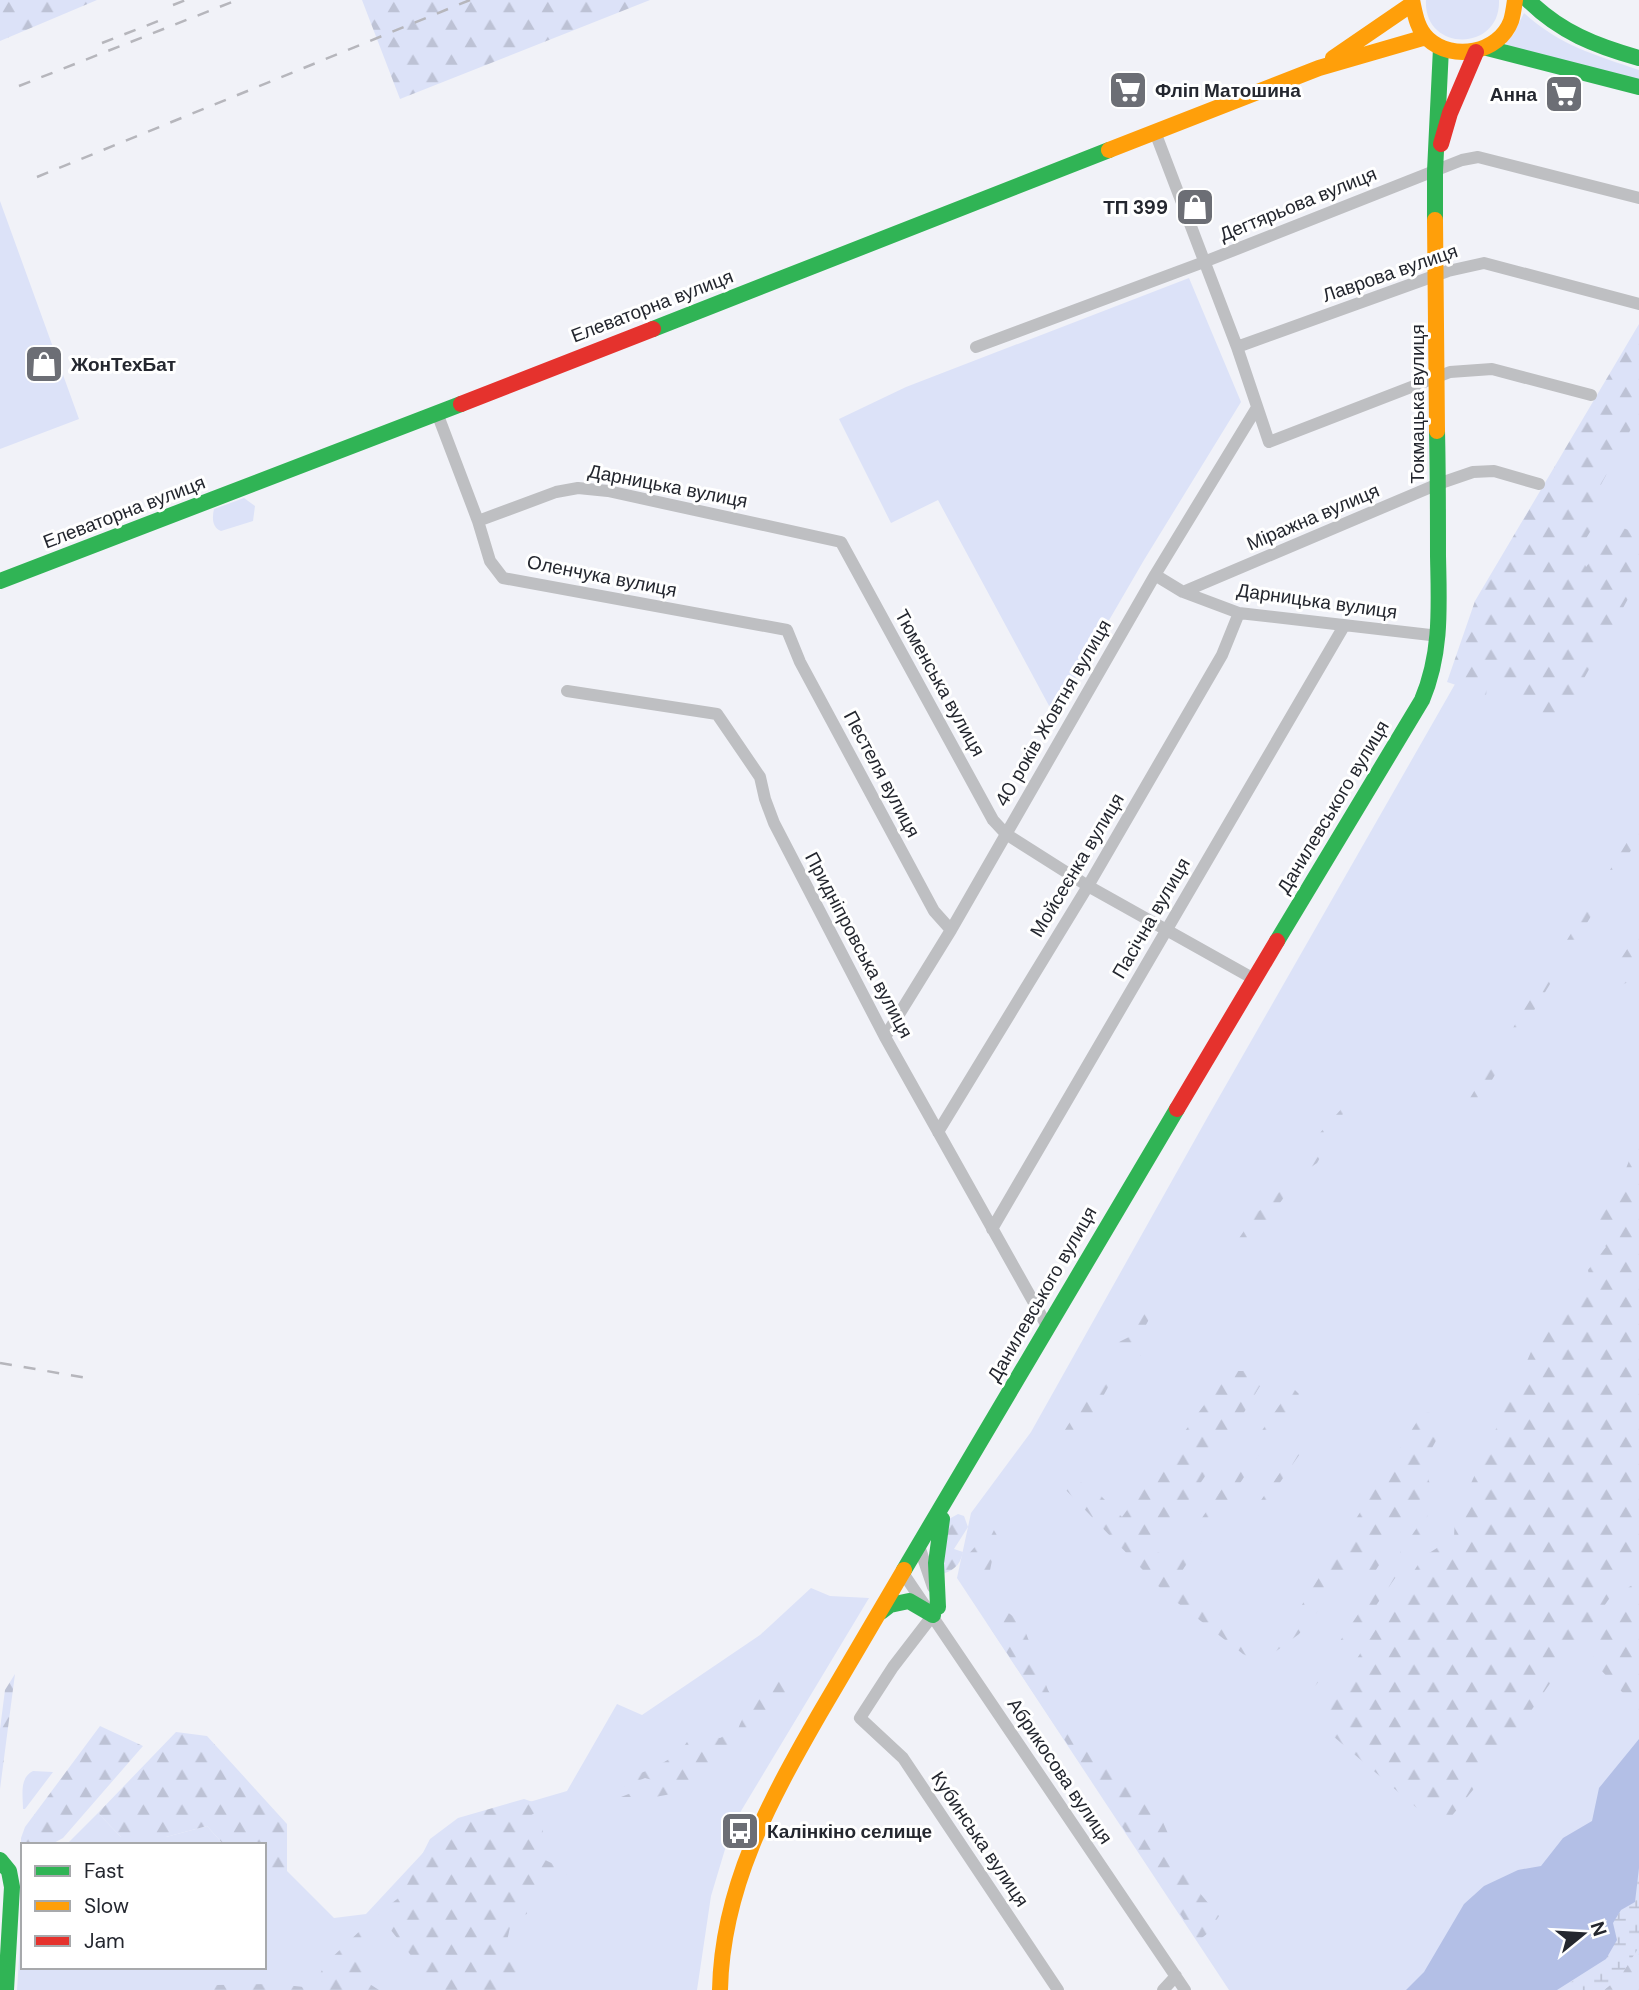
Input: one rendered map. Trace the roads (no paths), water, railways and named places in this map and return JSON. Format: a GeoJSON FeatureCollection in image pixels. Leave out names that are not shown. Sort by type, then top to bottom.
{"type":"FeatureCollection","features":[{"type":"Feature","properties":{"kind":"street","name":"Токмацька вулиця"},"geometry":{"type":"LineString","coordinates":[[1435,171],[1450,113],[1482,50],[1500,39],[1507,30],[1513,16],[1515,0]]}},
{"type":"Feature","properties":{"kind":"street"},"geometry":{"type":"LineString","coordinates":[[1528,0],[1556,25],[1590,45],[1639,58]]}},
{"type":"Feature","properties":{"kind":"street"},"geometry":{"type":"LineString","coordinates":[[1411,1],[1416,22],[1426,37],[1441,48],[1459,53],[1482,50],[1639,87]]}},
{"type":"Feature","properties":{"kind":"street","name":"Елеваторна вулиця"},"geometry":{"type":"LineString","coordinates":[[1319,68],[1411,1]]}},
{"type":"Feature","properties":{"kind":"street","name":"Елеваторна вулиця"},"geometry":{"type":"LineString","coordinates":[[0,581],[1319,68],[1426,37]]}},
{"type":"Feature","properties":{"kind":"street","name":"Токмацька вулиця"},"geometry":{"type":"LineString","coordinates":[[1439,636],[1435,171],[1441,48]]}},
{"type":"Feature","properties":{"kind":"street"},"geometry":{"type":"LineString","coordinates":[[1155,132],[1237,347],[1269,442],[1450,372],[1492,369],[1591,395]]}},
{"type":"Feature","properties":{"kind":"street","name":"Дегтярьова вулиця"},"geometry":{"type":"LineString","coordinates":[[976,346],[1478,157],[1639,198]]}},
{"type":"Feature","properties":{"kind":"street","name":"Лаврова вулиця"},"geometry":{"type":"LineString","coordinates":[[1237,347],[1437,274],[1484,263],[1639,304]]}},
{"type":"Feature","properties":{"kind":"street","name":"40 років Жовтня вулиця"},"geometry":{"type":"LineString","coordinates":[[885,1037],[951,930],[1155,575],[1256,409]]}},
{"type":"Feature","properties":{"kind":"street","name":"Оленчука вулиця"},"geometry":{"type":"LineString","coordinates":[[437,413],[478,521],[490,561],[503,578],[787,630]]}},
{"type":"Feature","properties":{"kind":"street","name":"Міражна вулиця"},"geometry":{"type":"LineString","coordinates":[[1183,592],[1438,484],[1473,472],[1494,471],[1539,484]]}},
{"type":"Feature","properties":{"kind":"street","name":"Дарницька вулиця"},"geometry":{"type":"LineString","coordinates":[[478,521],[556,492],[578,488],[608,491],[813,535]]}},
{"type":"Feature","properties":{"kind":"street","name":"Тюменська вулиця"},"geometry":{"type":"LineString","coordinates":[[813,535],[841,542],[993,820],[1006,834],[1088,886],[1254,979]]}},
{"type":"Feature","properties":{"kind":"street","name":"Дарницька вулиця"},"geometry":{"type":"LineString","coordinates":[[1155,575],[1183,592],[1239,613],[1439,636]]}},
{"type":"Feature","properties":{"kind":"street","name":"Мойсеєнка вулиця"},"geometry":{"type":"LineString","coordinates":[[938,1132],[1088,886],[1222,655],[1239,613]]}},
{"type":"Feature","properties":{"kind":"street","name":"Пасічна вулиця"},"geometry":{"type":"LineString","coordinates":[[992,1229],[1344,626]]}},
{"type":"Feature","properties":{"kind":"street","name":"Пестеля вулиця"},"geometry":{"type":"LineString","coordinates":[[787,630],[800,662],[934,911],[951,930]]}},
{"type":"Feature","properties":{"kind":"street","name":"Данилевського вулиця"},"geometry":{"type":"LineString","coordinates":[[720,1990],[724,1939],[738,1880],[754,1836],[779,1784],[1047,1326],[1422,701],[1435,667],[1439,636]]}},
{"type":"Feature","properties":{"kind":"street","name":"Придніпровська вулиця"},"geometry":{"type":"LineString","coordinates":[[567,691],[717,713],[760,776],[774,823],[885,1037],[1047,1326]]}},
{"type":"Feature","properties":{"kind":"street"},"geometry":{"type":"LineString","coordinates":[[936,1611],[937,1538],[948,1497]]}},
{"type":"Feature","properties":{"kind":"street"},"geometry":{"type":"LineString","coordinates":[[919,1546],[936,1611]]}},
{"type":"Feature","properties":{"kind":"street"},"geometry":{"type":"LineString","coordinates":[[903,1573],[936,1611]]}},
{"type":"Feature","properties":{"kind":"street"},"geometry":{"type":"LineString","coordinates":[[876,1616],[890,1605],[909,1601],[936,1611]]}},
{"type":"Feature","properties":{"kind":"street","name":"Абрикосова вулиця"},"geometry":{"type":"LineString","coordinates":[[936,1611],[954,1646],[1185,1990]]}},
{"type":"Feature","properties":{"kind":"street","name":"Кубинська вулиця"},"geometry":{"type":"LineString","coordinates":[[936,1611],[893,1667],[860,1718],[903,1758],[1058,1990]]}},
{"type":"Feature","properties":{"kind":"street"},"geometry":{"type":"LineString","coordinates":[[0,1860],[9,1871],[12,1887],[6,1990]]}},
{"type":"Feature","properties":{"kind":"street"},"geometry":{"type":"LineString","coordinates":[[1163,1990],[1176,1976]]}},
{"type":"Feature","properties":{"kind":"water"},"geometry":{"type":"Polygon","coordinates":[[[1639,1739],[1639,1868],[1635,1902],[1621,1910],[1613,1923],[1617,1940],[1606,1959],[1557,1990],[1406,1990],[1424,1972],[1464,1904],[1484,1886],[1518,1870],[1541,1866],[1563,1838],[1592,1821],[1599,1788],[1639,1739]]]}},
{"type":"Feature","properties":{"kind":"railway"},"geometry":{"type":"LineString","coordinates":[[173,5],[186,0]]}},
{"type":"Feature","properties":{"kind":"railway"},"geometry":{"type":"LineString","coordinates":[[19,86],[237,0]]}},
{"type":"Feature","properties":{"kind":"railway"},"geometry":{"type":"LineString","coordinates":[[37,177],[470,0]]}},
{"type":"Feature","properties":{"kind":"railway"},"geometry":{"type":"LineString","coordinates":[[102,43],[161,20]]}},
{"type":"Feature","properties":{"kind":"railway"},"geometry":{"type":"LineString","coordinates":[[0,1363],[93,1379]]}},
{"type":"Feature","properties":{"kind":"place","name":"Фліп Матошина"},"geometry":{"type":"Point","coordinates":[1128,90]}},
{"type":"Feature","properties":{"kind":"place","name":"Анна"},"geometry":{"type":"Point","coordinates":[1564,94]}},
{"type":"Feature","properties":{"kind":"place","name":"ТП 399"},"geometry":{"type":"Point","coordinates":[1195,207]}},
{"type":"Feature","properties":{"kind":"place","name":"ЖонТехБат"},"geometry":{"type":"Point","coordinates":[44,364]}},
{"type":"Feature","properties":{"kind":"place","name":"Калінкіно селище"},"geometry":{"type":"Point","coordinates":[740,1831]}}]}
